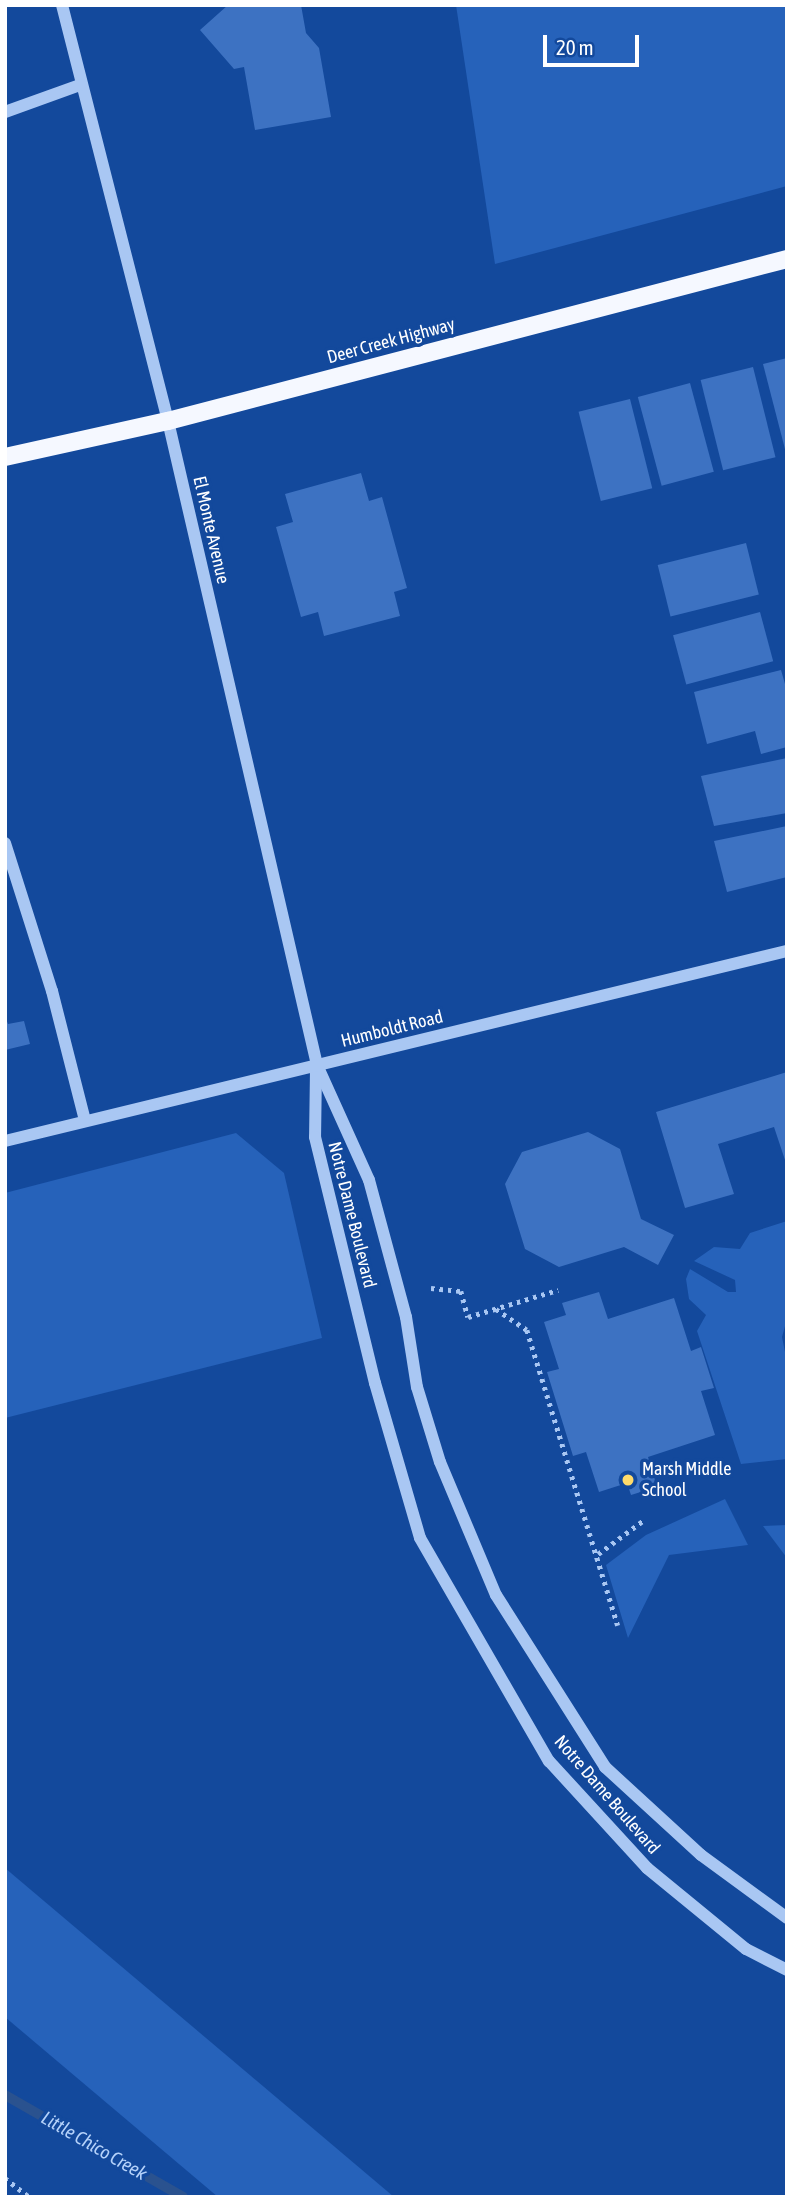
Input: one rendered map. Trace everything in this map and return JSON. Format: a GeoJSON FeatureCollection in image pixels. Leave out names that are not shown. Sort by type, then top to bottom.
{"type":"FeatureCollection","features":[{"type":"Feature","properties":{"kind":"main road","name":"Deer Creek Highway"},"geometry":{"type":"LineString","coordinates":[[5,457],[168,421],[787,259]]}},
{"type":"Feature","properties":{"kind":"street","name":"El Monte Avenue"},"geometry":{"type":"LineString","coordinates":[[62,5],[80,85],[168,421],[317,1065]]}},
{"type":"Feature","properties":{"kind":"street"},"geometry":{"type":"LineString","coordinates":[[5,111],[80,85]]}},
{"type":"Feature","properties":{"kind":"street"},"geometry":{"type":"LineString","coordinates":[[5,843],[52,991],[85,1120]]}},
{"type":"Feature","properties":{"kind":"street","name":"Humboldt Road"},"geometry":{"type":"LineString","coordinates":[[5,1141],[787,951]]}},
{"type":"Feature","properties":{"kind":"street","name":"Notre Dame Boulevard"},"geometry":{"type":"LineString","coordinates":[[317,1065],[369,1180],[406,1317],[417,1387],[440,1462],[496,1595],[534,1661],[605,1767],[701,1855],[787,1917]]}},
{"type":"Feature","properties":{"kind":"street","name":"Notre Dame Boulevard"},"geometry":{"type":"LineString","coordinates":[[317,1065],[314,1137],[375,1383],[420,1538],[549,1761],[647,1868],[746,1949],[787,1970]]}},
{"type":"Feature","properties":{"kind":"path"},"geometry":{"type":"LineString","coordinates":[[431,1289],[461,1291],[468,1317],[558,1290]]}},
{"type":"Feature","properties":{"kind":"path"},"geometry":{"type":"LineString","coordinates":[[496,1309],[527,1330],[618,1625]]}},
{"type":"Feature","properties":{"kind":"path"},"geometry":{"type":"LineString","coordinates":[[598,1554],[645,1520]]}},
{"type":"Feature","properties":{"kind":"path"},"geometry":{"type":"LineString","coordinates":[[5,2178],[29,2197]]}},
{"type":"Feature","properties":{"kind":"shaded area"},"geometry":{"type":"Polygon","coordinates":[[[456,5],[787,5],[787,186],[495,264],[456,5]]]}},
{"type":"Feature","properties":{"kind":"shaded area"},"geometry":{"type":"Polygon","coordinates":[[[236,1133],[284,1173],[322,1338],[5,1418],[5,1193],[236,1133]]]}},
{"type":"Feature","properties":{"kind":"shaded area"},"geometry":{"type":"Polygon","coordinates":[[[787,1221],[787,1319],[782,1337],[787,1362],[787,1459],[741,1464],[697,1331],[706,1315],[689,1299],[686,1279],[690,1269],[728,1292],[736,1292],[735,1280],[694,1261],[714,1247],[740,1249],[750,1233],[787,1221]]]}},
{"type":"Feature","properties":{"kind":"shaded area"},"geometry":{"type":"Polygon","coordinates":[[[725,1499],[748,1545],[669,1555],[628,1638],[606,1565],[646,1535],[725,1499]]]}},
{"type":"Feature","properties":{"kind":"shaded area"},"geometry":{"type":"Polygon","coordinates":[[[787,1525],[787,1558],[763,1526],[787,1525]]]}},
{"type":"Feature","properties":{"kind":"shaded area"},"geometry":{"type":"Polygon","coordinates":[[[5,1868],[394,2197],[218,2197],[5,2017],[5,1868]]]}},
{"type":"Feature","properties":{"kind":"building"},"geometry":{"type":"Polygon","coordinates":[[[228,5],[301,5],[306,33],[319,48],[331,117],[255,130],[244,67],[234,69],[200,30],[228,5]]]}},
{"type":"Feature","properties":{"kind":"building"},"geometry":{"type":"Polygon","coordinates":[[[787,358],[787,453],[786,453],[763,364],[787,358]]]}},
{"type":"Feature","properties":{"kind":"building"},"geometry":{"type":"Polygon","coordinates":[[[753,367],[775,457],[723,470],[701,380],[753,367]]]}},
{"type":"Feature","properties":{"kind":"building"},"geometry":{"type":"Polygon","coordinates":[[[690,383],[714,472],[662,486],[638,397],[690,383]]]}},
{"type":"Feature","properties":{"kind":"building"},"geometry":{"type":"Polygon","coordinates":[[[630,399],[652,488],[601,501],[579,412],[630,399]]]}},
{"type":"Feature","properties":{"kind":"building"},"geometry":{"type":"Polygon","coordinates":[[[361,473],[369,501],[382,497],[407,588],[394,592],[400,616],[324,636],[318,612],[301,617],[276,527],[293,522],[285,494],[361,473]]]}},
{"type":"Feature","properties":{"kind":"building"},"geometry":{"type":"Polygon","coordinates":[[[746,543],[759,594],[671,616],[658,565],[746,543]]]}},
{"type":"Feature","properties":{"kind":"building"},"geometry":{"type":"Polygon","coordinates":[[[760,612],[773,661],[686,685],[673,635],[760,612]]]}},
{"type":"Feature","properties":{"kind":"building"},"geometry":{"type":"Polygon","coordinates":[[[781,670],[787,691],[787,747],[761,754],[755,731],[707,744],[694,692],[781,670]]]}},
{"type":"Feature","properties":{"kind":"building"},"geometry":{"type":"Polygon","coordinates":[[[787,758],[787,813],[714,826],[701,776],[787,758]]]}},
{"type":"Feature","properties":{"kind":"building"},"geometry":{"type":"Polygon","coordinates":[[[787,826],[787,877],[727,892],[714,841],[787,826]]]}},
{"type":"Feature","properties":{"kind":"building"},"geometry":{"type":"Polygon","coordinates":[[[5,1016],[8,1024],[24,1021],[30,1044],[5,1050],[5,1016]]]}},
{"type":"Feature","properties":{"kind":"building"},"geometry":{"type":"Polygon","coordinates":[[[787,1072],[787,1166],[774,1127],[718,1144],[734,1194],[685,1208],[656,1112],[787,1072]]]}},
{"type":"Feature","properties":{"kind":"building"},"geometry":{"type":"Polygon","coordinates":[[[588,1132],[620,1149],[641,1219],[674,1235],[658,1265],[624,1247],[559,1267],[525,1249],[505,1184],[522,1152],[588,1132]]]}},
{"type":"Feature","properties":{"kind":"building"},"geometry":{"type":"Polygon","coordinates":[[[599,1292],[608,1319],[674,1298],[691,1351],[701,1347],[714,1388],[701,1391],[715,1435],[648,1457],[657,1487],[631,1495],[627,1483],[599,1492],[586,1452],[573,1456],[547,1372],[559,1369],[544,1322],[566,1315],[562,1303],[599,1292]]]}},
{"type":"Feature","properties":{"kind":"waterway","name":"Little Chico Creek"},"geometry":{"type":"LineString","coordinates":[[5,2095],[183,2197]]}},
{"type":"Feature","properties":{"kind":"place","name":"Marsh Middle School"},"geometry":{"type":"Point","coordinates":[628,1480]}}]}
